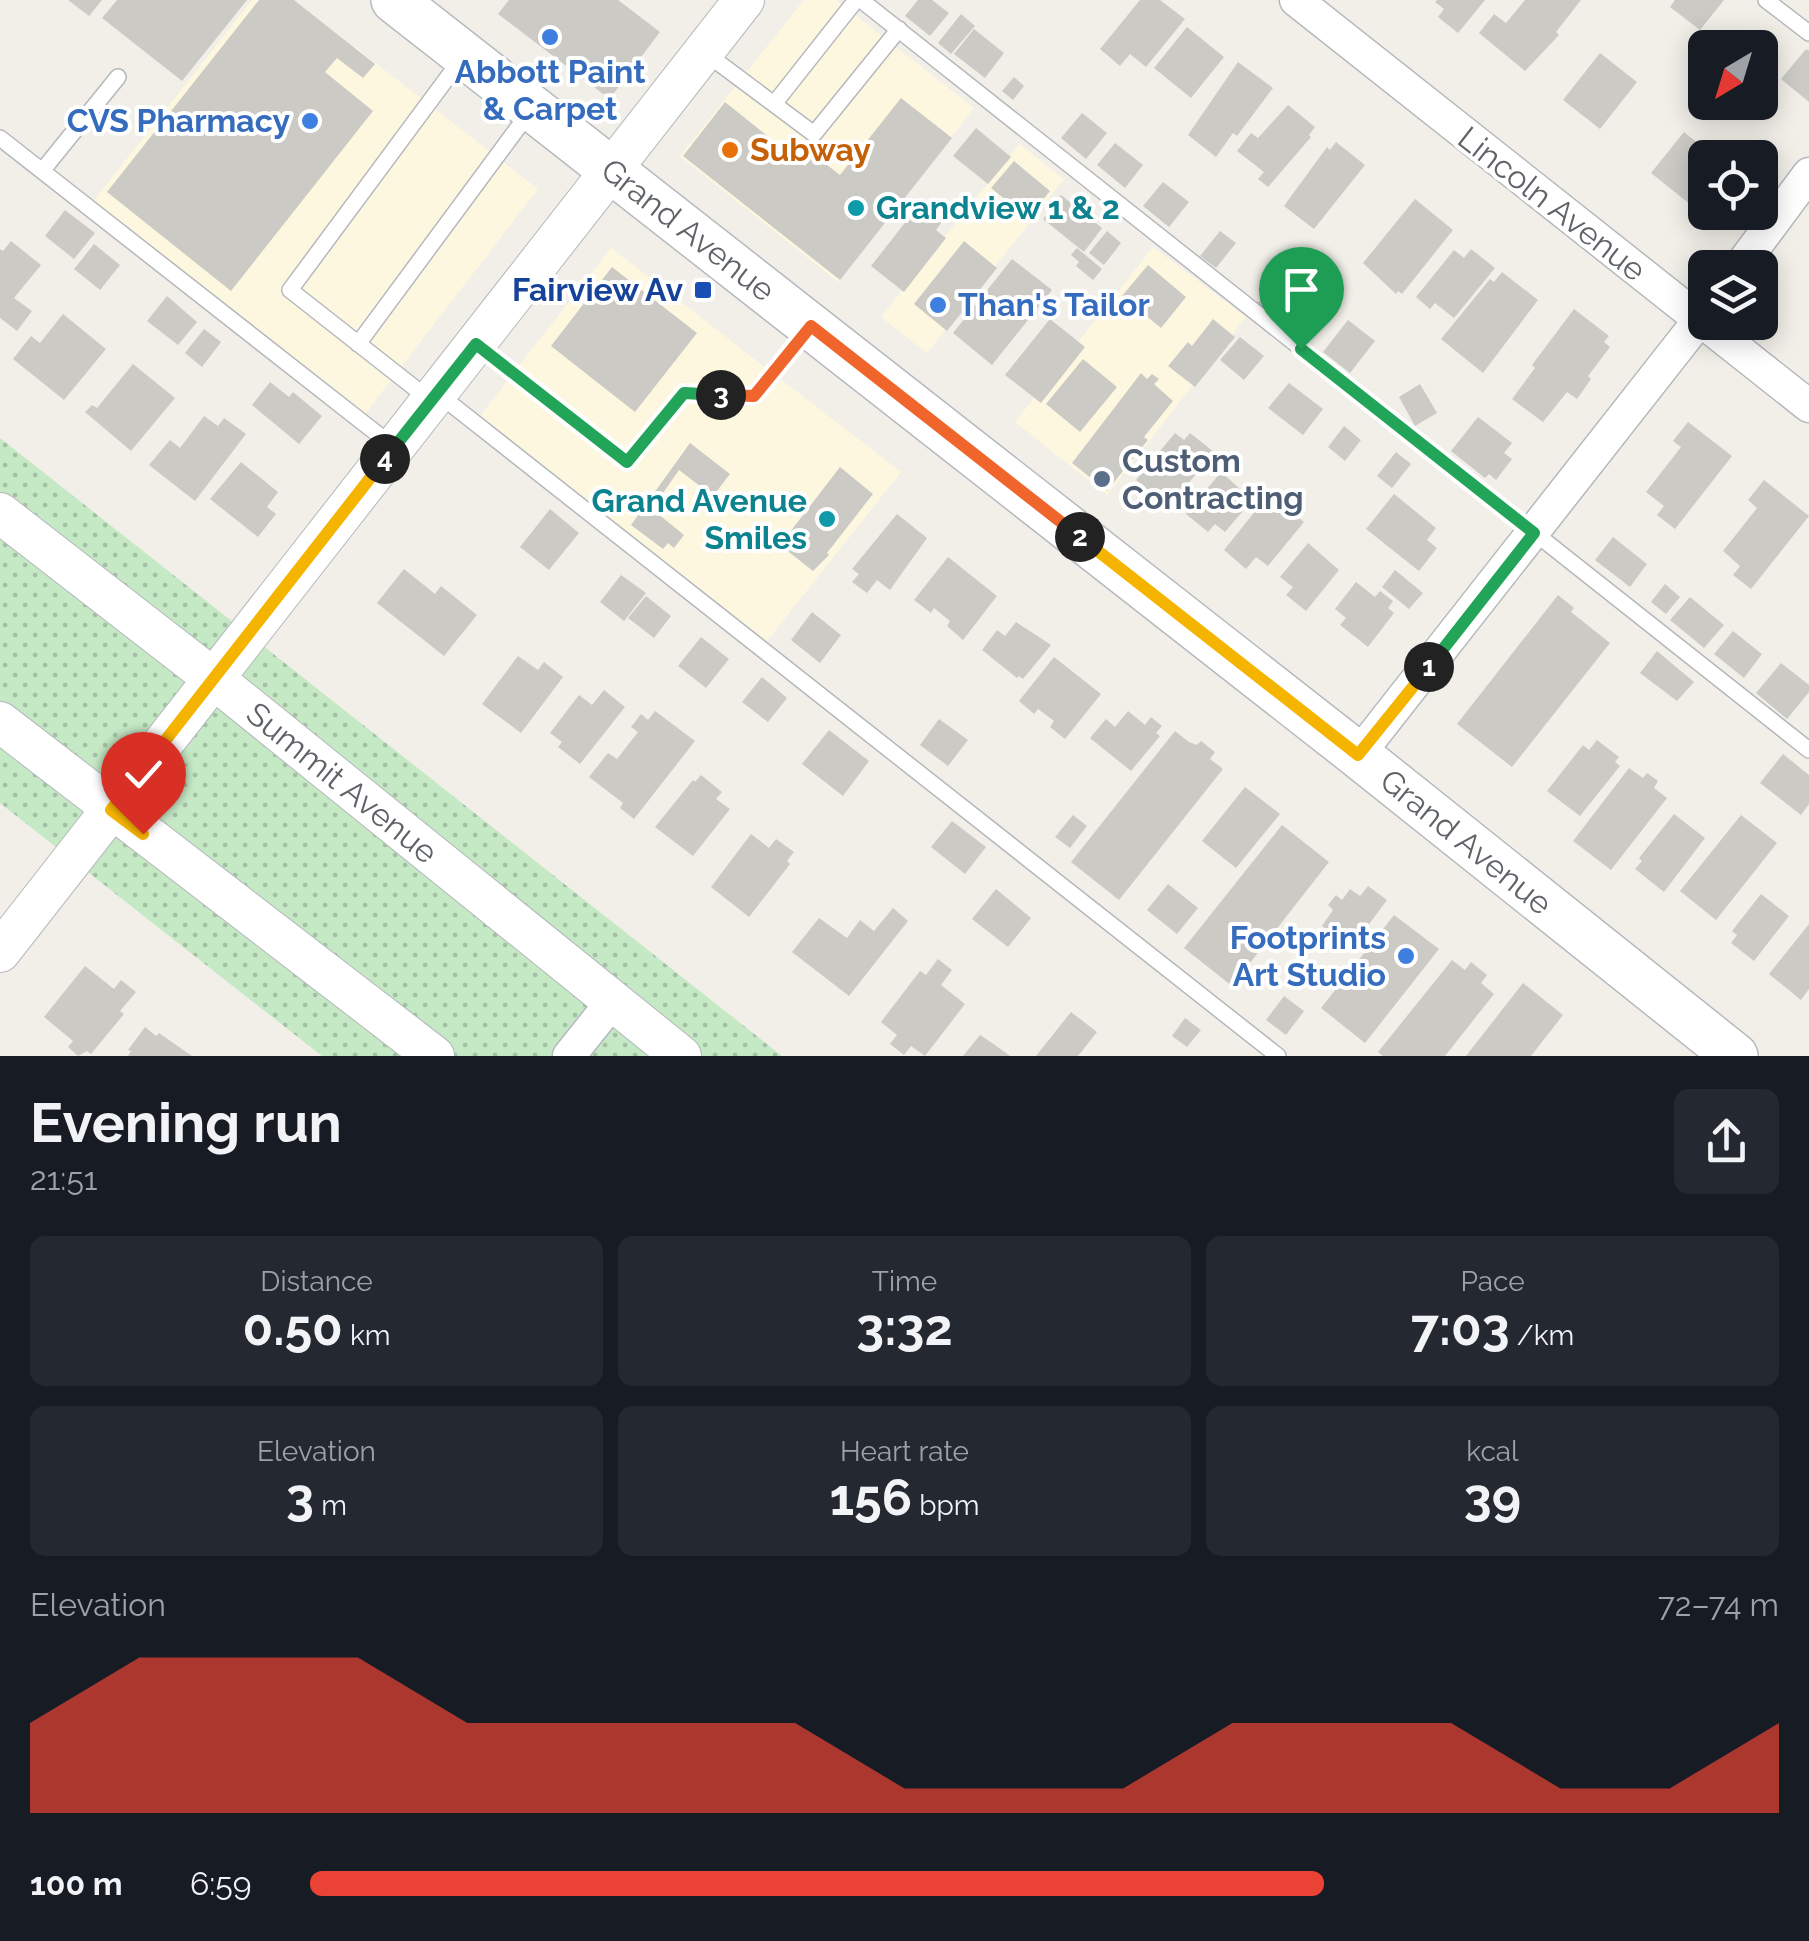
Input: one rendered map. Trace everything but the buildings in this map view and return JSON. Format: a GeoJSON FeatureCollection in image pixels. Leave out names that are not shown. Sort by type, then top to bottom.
{"type":"FeatureCollection","features":[{"type":"Feature","properties":{"kind":"main road","name":"Grand Avenue"},"geometry":{"type":"LineString","coordinates":[[394,0],[1358,755],[1735,1056]]}},
{"type":"Feature","properties":{"kind":"street"},"geometry":{"type":"LineString","coordinates":[[0,952],[744,0]]}},
{"type":"Feature","properties":{"kind":"street","name":"Lincoln Avenue"},"geometry":{"type":"LineString","coordinates":[[1296,0],[1688,306]]}},
{"type":"Feature","properties":{"kind":"street"},"geometry":{"type":"LineString","coordinates":[[1752,250],[1809,174]]}},
{"type":"Feature","properties":{"kind":"street"},"geometry":{"type":"LineString","coordinates":[[1358,755],[1688,335]]}},
{"type":"Feature","properties":{"kind":"street","name":"Lincoln Avenue"},"geometry":{"type":"LineString","coordinates":[[1730,340],[1809,406]]}},
{"type":"Feature","properties":{"kind":"street","name":"Summit Avenue"},"geometry":{"type":"LineString","coordinates":[[0,513],[214,678],[681,1056]]}},
{"type":"Feature","properties":{"kind":"street"},"geometry":{"type":"LineString","coordinates":[[0,722],[434,1056]]}},
{"type":"Feature","properties":{"kind":"street"},"geometry":{"type":"LineString","coordinates":[[569,1056],[612,1002]]}},
{"type":"Feature","properties":{"kind":"lane"},"geometry":{"type":"LineString","coordinates":[[774,104],[859,0],[1809,750]]}},
{"type":"Feature","properties":{"kind":"lane"},"geometry":{"type":"LineString","coordinates":[[1766,0],[1809,34]]}},
{"type":"Feature","properties":{"kind":"lane"},"geometry":{"type":"LineString","coordinates":[[704,52],[814,134],[899,30]]}},
{"type":"Feature","properties":{"kind":"lane"},"geometry":{"type":"LineString","coordinates":[[464,55],[290,290],[434,397],[1278,1056]]}},
{"type":"Feature","properties":{"kind":"lane"},"geometry":{"type":"LineString","coordinates":[[42,171],[118,77]]}},
{"type":"Feature","properties":{"kind":"lane"},"geometry":{"type":"LineString","coordinates":[[358,344],[533,108]]}},
{"type":"Feature","properties":{"kind":"lane"},"geometry":{"type":"LineString","coordinates":[[0,138],[394,448]]}},
{"type":"Feature","properties":{"kind":"lane"},"geometry":{"type":"LineString","coordinates":[[476,344],[627,462],[684,393],[754,396],[811,326]]}},
{"type":"Feature","properties":{"kind":"shaded area"},"geometry":{"type":"Polygon","coordinates":[[[252,0],[294,0],[538,189],[365,414],[92,203],[252,0]]]}},
{"type":"Feature","properties":{"kind":"shaded area"},"geometry":{"type":"Polygon","coordinates":[[[804,0],[836,0],[974,108],[838,282],[680,156],[804,0]]]}},
{"type":"Feature","properties":{"kind":"shaded area"},"geometry":{"type":"Polygon","coordinates":[[[1019,144],[1064,179],[927,353],[881,317],[1019,144]]]}},
{"type":"Feature","properties":{"kind":"shaded area"},"geometry":{"type":"Polygon","coordinates":[[[1153,247],[1246,317],[1107,495],[1015,422],[1153,247]]]}},
{"type":"Feature","properties":{"kind":"shaded area"},"geometry":{"type":"Polygon","coordinates":[[[611,248],[901,472],[767,641],[480,416],[611,248]]]}},
{"type":"Feature","properties":{"kind":"green space"},"geometry":{"type":"Polygon","coordinates":[[[0,438],[782,1056],[322,1056],[0,803],[0,438]]]}},
{"type":"Feature","properties":{"kind":"place","name":"Abbott Paint & Carpet"},"geometry":{"type":"Point","coordinates":[550,37]}},
{"type":"Feature","properties":{"kind":"place","name":"CVS Pharmacy"},"geometry":{"type":"Point","coordinates":[310,121]}},
{"type":"Feature","properties":{"kind":"place","name":"Subway"},"geometry":{"type":"Point","coordinates":[730,150]}},
{"type":"Feature","properties":{"kind":"place","name":"Grandview 1 & 2"},"geometry":{"type":"Point","coordinates":[856,208]}},
{"type":"Feature","properties":{"kind":"place","name":"Fairview Av"},"geometry":{"type":"Point","coordinates":[703,290]}},
{"type":"Feature","properties":{"kind":"place","name":"Than's Tailor"},"geometry":{"type":"Point","coordinates":[938,305]}},
{"type":"Feature","properties":{"kind":"place","name":"Custom Contracting"},"geometry":{"type":"Point","coordinates":[1102,479]}},
{"type":"Feature","properties":{"kind":"place","name":"Grand Avenue Smiles"},"geometry":{"type":"Point","coordinates":[827,519]}},
{"type":"Feature","properties":{"kind":"place","name":"Footprints Art Studio"},"geometry":{"type":"Point","coordinates":[1406,956]}},
{"type":"Feature","properties":{"kind":"route"},"geometry":{"type":"LineString","coordinates":[[143,834],[111,810],[476,344],[627,462],[684,393],[754,396],[811,326],[1358,755],[1534,533],[1301,349]]}}]}
